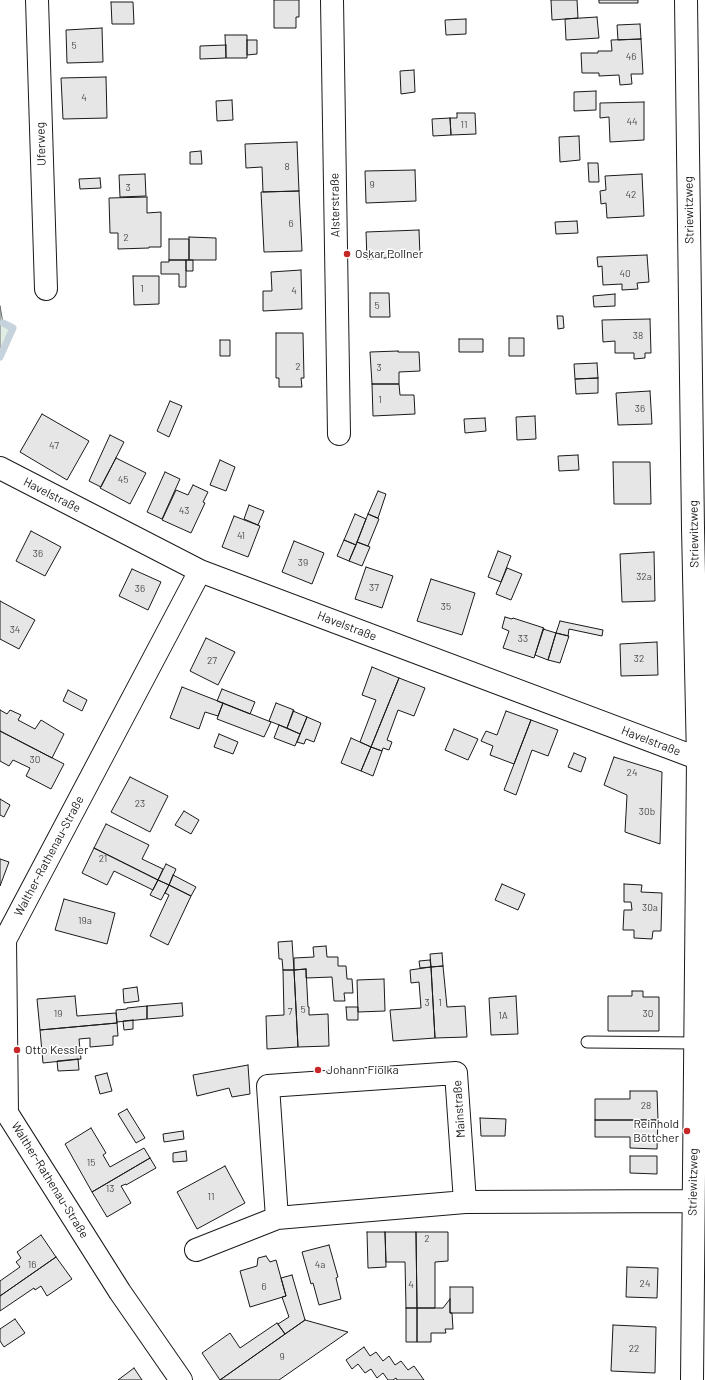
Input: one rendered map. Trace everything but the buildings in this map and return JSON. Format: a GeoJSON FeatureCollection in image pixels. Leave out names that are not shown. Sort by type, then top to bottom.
{"type":"FeatureCollection","features":[{"type":"Feature","properties":{"kind":"street","name":"Uferweg"},"geometry":{"type":"LineString","coordinates":[[37,0],[46,289]]}},
{"type":"Feature","properties":{"kind":"street","name":"Alsterstraße"},"geometry":{"type":"LineString","coordinates":[[332,0],[339,434]]}},
{"type":"Feature","properties":{"kind":"street","name":"Striewitzweg"},"geometry":{"type":"LineString","coordinates":[[686,0],[693,528],[702,760],[695,1043],[692,1380]]}},
{"type":"Feature","properties":{"kind":"street","name":"Havelstraße"},"geometry":{"type":"LineString","coordinates":[[0,468],[200,570],[702,760]]}},
{"type":"Feature","properties":{"kind":"street","name":"Walther-Rathenau-Straße"},"geometry":{"type":"LineString","coordinates":[[181,1380],[120,1292],[7,1113],[4,940],[200,570]]}},
{"type":"Feature","properties":{"kind":"street","name":"Mainstraße"},"geometry":{"type":"LineString","coordinates":[[277,1218],[268,1086],[456,1073],[465,1202]]}},
{"type":"Feature","properties":{"kind":"street"},"geometry":{"type":"LineString","coordinates":[[196,1250],[277,1218],[465,1202],[693,1200]]}},
{"type":"Feature","properties":{"kind":"lane"},"geometry":{"type":"LineString","coordinates":[[587,1042],[695,1043]]}},
{"type":"Feature","properties":{"kind":"green space"},"geometry":{"type":"Polygon","coordinates":[[[0,306],[3,323],[13,328],[0,357],[0,306]]]}},
{"type":"Feature","properties":{"kind":"waterway"},"geometry":{"type":"LineString","coordinates":[[0,357],[13,328],[3,323]]}},
{"type":"Feature","properties":{"kind":"place","name":"Oskar Pollner"},"geometry":{"type":"Point","coordinates":[347,254]}},
{"type":"Feature","properties":{"kind":"place","name":"Otto Kessler"},"geometry":{"type":"Point","coordinates":[17,1050]}},
{"type":"Feature","properties":{"kind":"place","name":"Johann Fiolka"},"geometry":{"type":"Point","coordinates":[318,1070]}},
{"type":"Feature","properties":{"kind":"place","name":"Reinhold Böttcher"},"geometry":{"type":"Point","coordinates":[687,1131]}}]}
